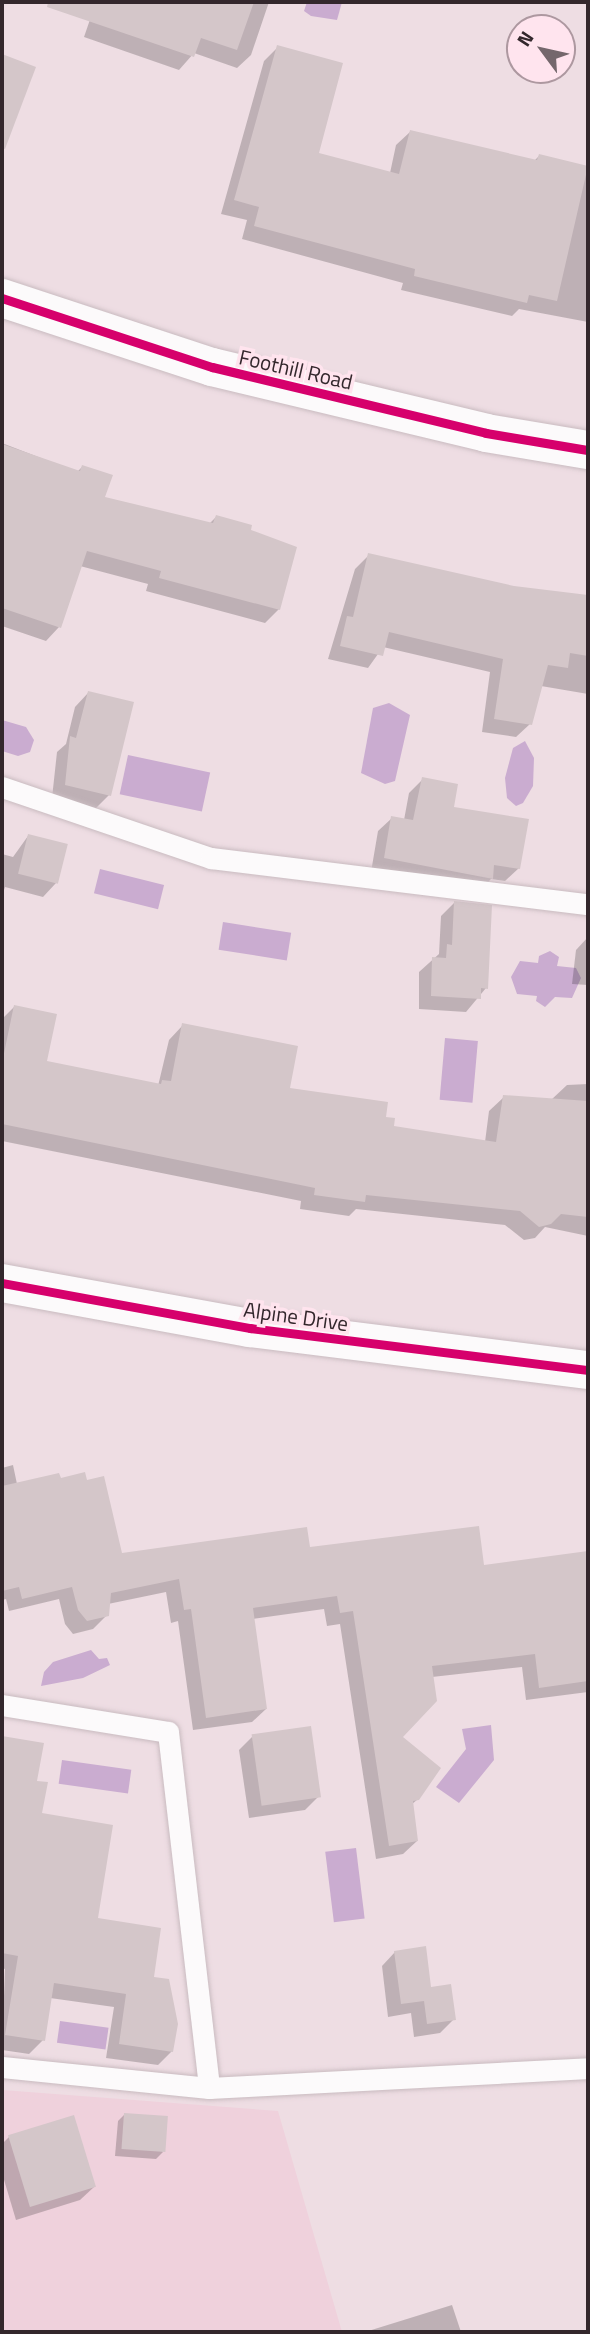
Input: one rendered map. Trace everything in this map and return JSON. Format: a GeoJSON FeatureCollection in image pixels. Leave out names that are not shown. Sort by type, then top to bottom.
{"type":"FeatureCollection","features":[{"type":"Feature","properties":{"kind":"street","name":"Foothill Road"},"geometry":{"type":"LineString","coordinates":[[2,298],[212,367],[486,433],[588,450]]}},
{"type":"Feature","properties":{"kind":"street","name":"Alpine Drive"},"geometry":{"type":"LineString","coordinates":[[2,1283],[250,1328],[588,1370]]}},
{"type":"Feature","properties":{"kind":"lane"},"geometry":{"type":"LineString","coordinates":[[2,787],[211,858],[588,904]]}},
{"type":"Feature","properties":{"kind":"lane"},"geometry":{"type":"LineString","coordinates":[[2,1705],[168,1732],[209,2088]]}},
{"type":"Feature","properties":{"kind":"lane"},"geometry":{"type":"LineString","coordinates":[[2,2067],[209,2088],[588,2068]]}},
{"type":"Feature","properties":{"kind":"shaded area"},"geometry":{"type":"Polygon","coordinates":[[[307,2],[342,2],[337,20],[311,16],[304,11],[307,2]]]}},
{"type":"Feature","properties":{"kind":"shaded area"},"geometry":{"type":"Polygon","coordinates":[[[389,703],[410,715],[395,781],[385,784],[361,773],[373,708],[389,703]]]}},
{"type":"Feature","properties":{"kind":"shaded area"},"geometry":{"type":"Polygon","coordinates":[[[2,720],[26,727],[34,740],[30,752],[18,756],[2,751],[2,720]]]}},
{"type":"Feature","properties":{"kind":"shaded area"},"geometry":{"type":"Polygon","coordinates":[[[525,741],[534,758],[533,786],[523,803],[516,806],[507,798],[505,778],[513,748],[525,741]]]}},
{"type":"Feature","properties":{"kind":"shaded area"},"geometry":{"type":"Polygon","coordinates":[[[128,755],[210,772],[202,812],[120,794],[128,755]]]}},
{"type":"Feature","properties":{"kind":"shaded area"},"geometry":{"type":"Polygon","coordinates":[[[100,869],[164,885],[158,909],[94,893],[100,869]]]}},
{"type":"Feature","properties":{"kind":"shaded area"},"geometry":{"type":"Polygon","coordinates":[[[223,922],[291,933],[287,960],[219,950],[223,922]]]}},
{"type":"Feature","properties":{"kind":"shaded area"},"geometry":{"type":"Polygon","coordinates":[[[550,951],[559,957],[557,966],[576,968],[581,978],[572,998],[555,997],[545,1007],[536,1001],[537,996],[517,994],[511,977],[520,961],[538,963],[539,956],[550,951]]]}},
{"type":"Feature","properties":{"kind":"shaded area"},"geometry":{"type":"Polygon","coordinates":[[[445,1038],[478,1041],[472,1103],[440,1100],[445,1038]]]}},
{"type":"Feature","properties":{"kind":"shaded area"},"geometry":{"type":"Polygon","coordinates":[[[91,1650],[99,1659],[107,1658],[110,1665],[83,1678],[41,1686],[44,1672],[53,1662],[91,1650]]]}},
{"type":"Feature","properties":{"kind":"shaded area"},"geometry":{"type":"Polygon","coordinates":[[[491,1725],[494,1760],[459,1803],[436,1787],[466,1749],[462,1729],[491,1725]]]}},
{"type":"Feature","properties":{"kind":"shaded area"},"geometry":{"type":"Polygon","coordinates":[[[62,1760],[131,1770],[128,1794],[59,1784],[62,1760]]]}},
{"type":"Feature","properties":{"kind":"shaded area"},"geometry":{"type":"Polygon","coordinates":[[[356,1848],[365,1918],[334,1922],[325,1852],[356,1848]]]}},
{"type":"Feature","properties":{"kind":"shaded area"},"geometry":{"type":"Polygon","coordinates":[[[60,2021],[109,2028],[105,2050],[57,2043],[60,2021]]]}},
{"type":"Feature","properties":{"kind":"shaded area"},"geometry":{"type":"Polygon","coordinates":[[[2,2090],[278,2111],[342,2332],[2,2332],[2,2090]]]}},
{"type":"Feature","properties":{"kind":"building"},"geometry":{"type":"Polygon","coordinates":[[[48,2],[254,2],[237,50],[201,38],[194,57],[47,7],[48,2]]]}},
{"type":"Feature","properties":{"kind":"building"},"geometry":{"type":"Polygon","coordinates":[[[277,45],[343,63],[319,153],[399,174],[410,130],[537,160],[539,154],[588,166],[557,301],[529,295],[527,303],[414,276],[415,269],[254,226],[259,207],[234,200],[277,45]]]}},
{"type":"Feature","properties":{"kind":"building"},"geometry":{"type":"Polygon","coordinates":[[[2,54],[36,67],[5,149],[2,148],[2,54]]]}},
{"type":"Feature","properties":{"kind":"building"},"geometry":{"type":"Polygon","coordinates":[[[2,444],[80,471],[82,465],[113,475],[105,497],[213,523],[216,515],[252,525],[251,530],[297,547],[280,610],[159,578],[161,571],[87,551],[61,628],[2,608],[2,444]]]}},
{"type":"Feature","properties":{"kind":"building"},"geometry":{"type":"Polygon","coordinates":[[[368,553],[514,586],[588,595],[588,656],[570,653],[568,668],[548,665],[532,725],[494,719],[503,659],[389,632],[383,656],[340,646],[347,616],[353,617],[368,553]]]}},
{"type":"Feature","properties":{"kind":"building"},"geometry":{"type":"Polygon","coordinates":[[[88,691],[134,702],[111,796],[65,785],[70,736],[76,738],[88,691]]]}},
{"type":"Feature","properties":{"kind":"building"},"geometry":{"type":"Polygon","coordinates":[[[422,777],[458,784],[454,807],[529,819],[520,869],[494,865],[493,879],[384,858],[391,816],[413,820],[422,777]]]}},
{"type":"Feature","properties":{"kind":"building"},"geometry":{"type":"Polygon","coordinates":[[[28,834],[68,844],[58,884],[18,874],[28,834]]]}},
{"type":"Feature","properties":{"kind":"building"},"geometry":{"type":"Polygon","coordinates":[[[454,901],[492,905],[488,989],[481,988],[481,999],[431,996],[432,957],[446,958],[447,944],[452,945],[454,901]]]}},
{"type":"Feature","properties":{"kind":"building"},"geometry":{"type":"Polygon","coordinates":[[[14,1005],[57,1014],[47,1061],[161,1084],[162,1080],[171,1081],[182,1023],[298,1046],[290,1088],[388,1102],[386,1117],[395,1118],[394,1126],[496,1142],[503,1095],[588,1101],[588,1217],[561,1214],[551,1224],[539,1227],[520,1211],[366,1195],[365,1202],[314,1195],[315,1188],[2,1124],[2,1063],[14,1005]]]}},
{"type":"Feature","properties":{"kind":"building"},"geometry":{"type":"Polygon","coordinates":[[[85,1472],[87,1480],[104,1476],[122,1553],[307,1527],[310,1547],[479,1526],[484,1565],[588,1551],[588,1681],[539,1688],[535,1654],[432,1666],[437,1701],[403,1737],[441,1768],[419,1800],[413,1801],[418,1841],[389,1846],[353,1611],[340,1613],[337,1596],[253,1608],[267,1709],[206,1718],[191,1609],[184,1610],[179,1579],[111,1593],[109,1616],[87,1621],[78,1610],[72,1587],[22,1599],[19,1587],[2,1591],[2,1486],[59,1473],[61,1478],[85,1472]]]}},
{"type":"Feature","properties":{"kind":"building"},"geometry":{"type":"Polygon","coordinates":[[[311,1726],[321,1797],[262,1806],[252,1734],[311,1726]]]}},
{"type":"Feature","properties":{"kind":"building"},"geometry":{"type":"Polygon","coordinates":[[[2,1736],[44,1743],[37,1781],[48,1782],[42,1813],[113,1825],[98,1918],[161,1928],[154,1977],[169,1979],[178,2024],[173,2052],[119,2044],[126,1994],[54,1983],[45,2041],[5,2035],[18,1956],[2,1953],[2,1736]]]}},
{"type":"Feature","properties":{"kind":"building"},"geometry":{"type":"Polygon","coordinates":[[[426,1946],[431,1987],[451,1984],[456,2020],[427,2024],[424,2001],[401,2004],[394,1951],[426,1946]]]}},
{"type":"Feature","properties":{"kind":"building"},"geometry":{"type":"Polygon","coordinates":[[[124,2113],[168,2116],[165,2152],[121,2149],[124,2113]]]}},
{"type":"Feature","properties":{"kind":"building"},"geometry":{"type":"Polygon","coordinates":[[[74,2115],[96,2187],[30,2207],[8,2135],[74,2115]]]}},
{"type":"Feature","properties":{"kind":"cycle path"},"geometry":{"type":"LineString","coordinates":[[2,298],[212,367],[486,433],[588,450]]}},
{"type":"Feature","properties":{"kind":"cycle path"},"geometry":{"type":"LineString","coordinates":[[2,1283],[250,1328],[588,1370]]}}]}
